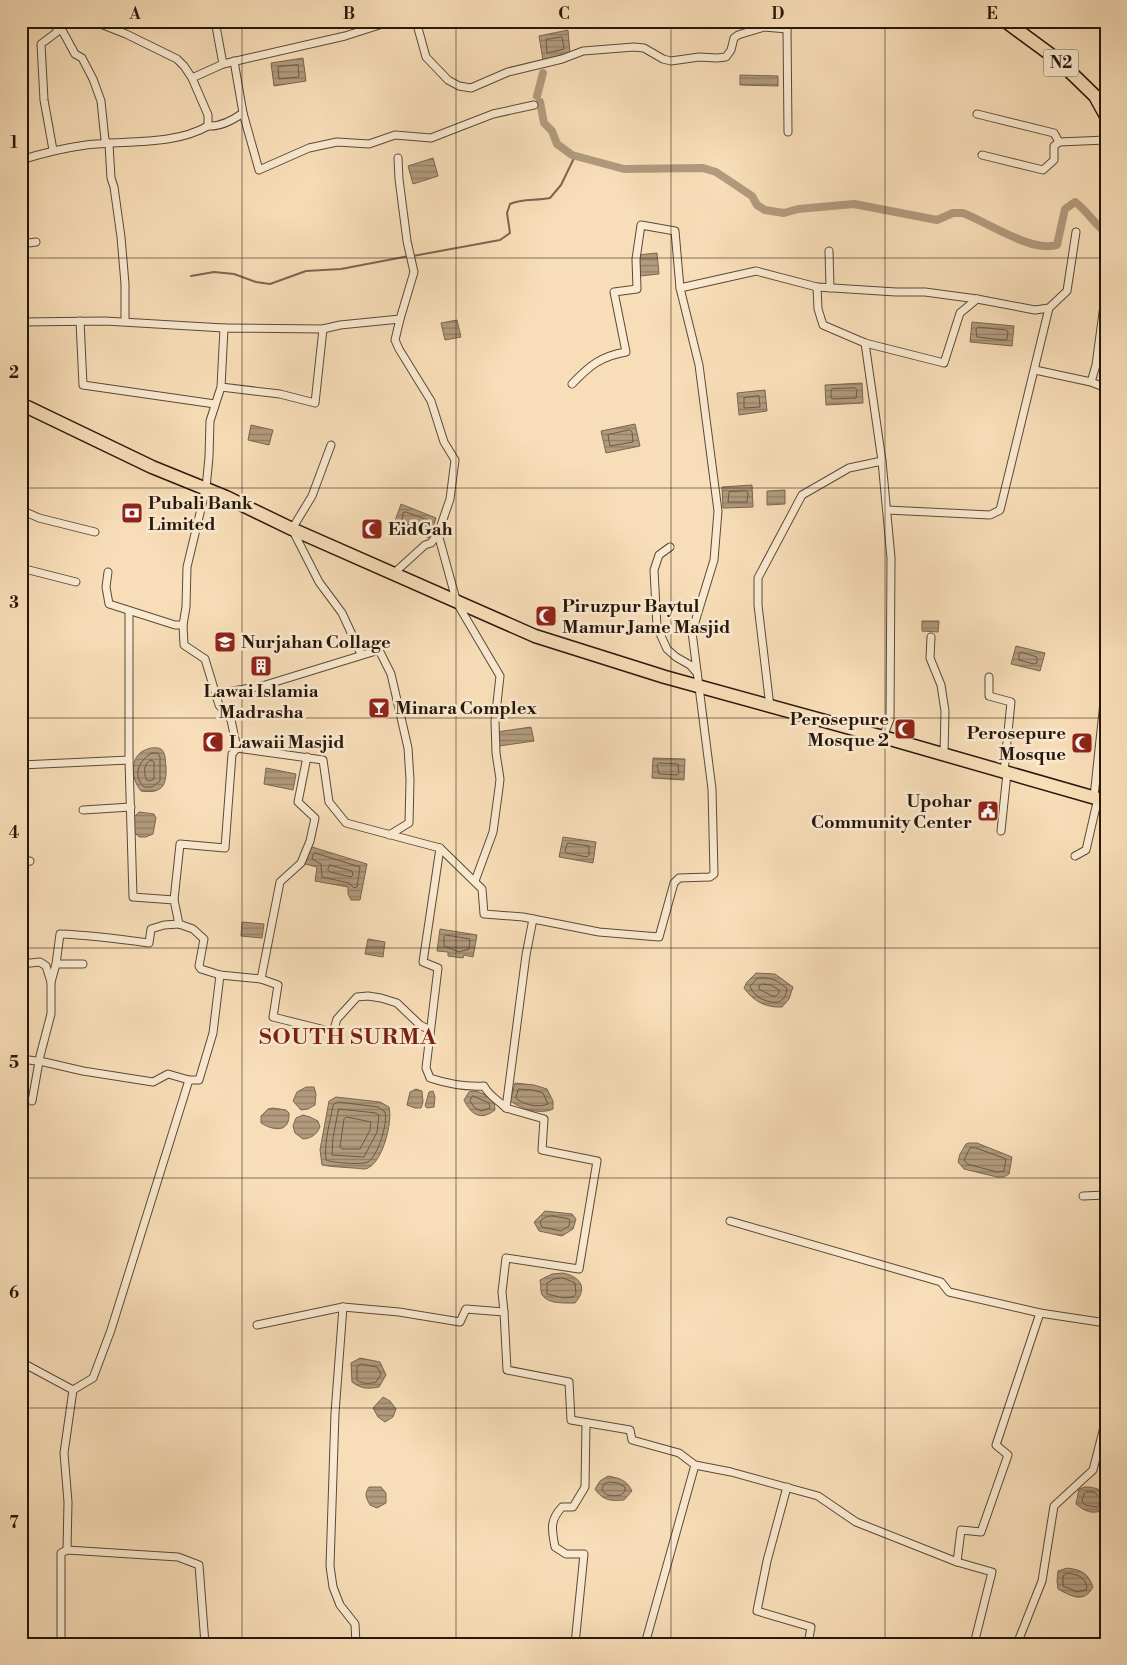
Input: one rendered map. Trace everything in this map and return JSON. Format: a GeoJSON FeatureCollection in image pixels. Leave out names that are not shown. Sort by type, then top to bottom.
{"type":"FeatureCollection","features":[{"type":"Feature","properties":{"kind":"highway","name":"N2"},"geometry":{"type":"LineString","coordinates":[[1005,21],[1058,60],[1095,96],[1106,116]]}},
{"type":"Feature","properties":{"kind":"highway"},"geometry":{"type":"LineString","coordinates":[[21,404],[152,467],[206,488],[292,530],[535,636],[699,687],[944,754],[1099,799]]}},
{"type":"Feature","properties":{"kind":"street"},"geometry":{"type":"LineString","coordinates":[[53,150],[44,100],[41,44],[56,32],[57,21],[76,54],[82,58],[93,78],[101,101],[105,140],[109,144],[111,178],[114,187],[124,265],[125,321]]}},
{"type":"Feature","properties":{"kind":"street"},"geometry":{"type":"LineString","coordinates":[[93,21],[126,34],[177,59],[192,78],[208,115],[208,126]]}},
{"type":"Feature","properties":{"kind":"street"},"geometry":{"type":"LineString","coordinates":[[215,21],[223,64]]}},
{"type":"Feature","properties":{"kind":"street"},"geometry":{"type":"LineString","coordinates":[[192,78],[223,64],[345,36],[392,21]]}},
{"type":"Feature","properties":{"kind":"street"},"geometry":{"type":"LineString","coordinates":[[416,21],[426,57],[448,80],[459,86],[471,88],[508,72],[562,59],[583,51],[644,48],[663,59],[671,61],[699,57],[726,57],[731,50],[734,38],[738,35],[764,28],[787,25],[788,132]]}},
{"type":"Feature","properties":{"kind":"street"},"geometry":{"type":"LineString","coordinates":[[234,61],[243,113],[259,170],[309,148],[337,142],[369,144],[395,135],[432,138],[493,114],[534,105]]}},
{"type":"Feature","properties":{"kind":"street"},"geometry":{"type":"LineString","coordinates":[[21,160],[53,150],[87,145],[191,135],[208,126],[214,127],[231,121],[243,113]]}},
{"type":"Feature","properties":{"kind":"street"},"geometry":{"type":"LineString","coordinates":[[977,114],[1054,133],[1059,142]]}},
{"type":"Feature","properties":{"kind":"street"},"geometry":{"type":"LineString","coordinates":[[982,155],[1043,170],[1054,160],[1054,146],[1059,142],[1106,140]]}},
{"type":"Feature","properties":{"kind":"street"},"geometry":{"type":"LineString","coordinates":[[393,574],[431,543],[438,534],[450,499],[455,460],[444,442],[431,401],[398,349],[395,340],[414,272],[409,251],[398,158]]}},
{"type":"Feature","properties":{"kind":"street"},"geometry":{"type":"LineString","coordinates":[[237,748],[323,760],[329,802],[346,823],[440,848],[482,889],[484,914],[533,919],[599,932],[659,937],[674,883],[679,878],[710,877],[714,874],[712,789],[692,632],[714,560],[718,511],[699,365],[680,288],[675,231],[641,225],[636,259],[638,289],[614,292],[626,352],[600,359],[572,384]]}},
{"type":"Feature","properties":{"kind":"street"},"geometry":{"type":"LineString","coordinates":[[887,510],[990,515],[1000,510],[1049,308],[1067,290],[1076,232]]}},
{"type":"Feature","properties":{"kind":"street"},"geometry":{"type":"LineString","coordinates":[[21,244],[36,242]]}},
{"type":"Feature","properties":{"kind":"street"},"geometry":{"type":"LineString","coordinates":[[829,251],[830,288]]}},
{"type":"Feature","properties":{"kind":"street"},"geometry":{"type":"LineString","coordinates":[[680,288],[756,271],[817,287],[925,292],[1036,310],[1049,308]]}},
{"type":"Feature","properties":{"kind":"street"},"geometry":{"type":"LineString","coordinates":[[817,287],[818,309],[823,326],[865,344],[944,363],[960,313],[977,299]]}},
{"type":"Feature","properties":{"kind":"street"},"geometry":{"type":"LineString","coordinates":[[1091,382],[1096,365],[1106,290]]}},
{"type":"Feature","properties":{"kind":"street"},"geometry":{"type":"LineString","coordinates":[[21,322],[125,321],[224,328],[323,329],[340,325],[400,319]]}},
{"type":"Feature","properties":{"kind":"street"},"geometry":{"type":"LineString","coordinates":[[80,321],[83,385],[215,404]]}},
{"type":"Feature","properties":{"kind":"street"},"geometry":{"type":"LineString","coordinates":[[179,924],[174,900],[180,844],[225,848],[232,754],[237,748],[232,720],[219,705],[205,659],[184,645],[183,624],[186,607],[188,567],[206,488],[210,421],[221,388],[224,328]]}},
{"type":"Feature","properties":{"kind":"street"},"geometry":{"type":"LineString","coordinates":[[221,388],[280,394],[315,403],[323,329]]}},
{"type":"Feature","properties":{"kind":"street"},"geometry":{"type":"LineString","coordinates":[[865,344],[882,461],[891,558],[890,720],[882,737]]}},
{"type":"Feature","properties":{"kind":"street"},"geometry":{"type":"LineString","coordinates":[[1035,370],[1091,382],[1106,388]]}},
{"type":"Feature","properties":{"kind":"street"},"geometry":{"type":"LineString","coordinates":[[331,444],[312,496],[292,530],[319,582],[342,613],[361,654]]}},
{"type":"Feature","properties":{"kind":"street"},"geometry":{"type":"LineString","coordinates":[[770,707],[758,605],[758,578],[802,495],[849,468],[882,461]]}},
{"type":"Feature","properties":{"kind":"street"},"geometry":{"type":"LineString","coordinates":[[21,510],[39,518],[95,532]]}},
{"type":"Feature","properties":{"kind":"street"},"geometry":{"type":"LineString","coordinates":[[438,534],[458,603],[500,676],[495,721],[496,753],[500,780],[492,832],[475,881]]}},
{"type":"Feature","properties":{"kind":"street"},"geometry":{"type":"LineString","coordinates":[[670,547],[659,555],[654,570],[657,626],[667,648],[676,657],[690,664],[697,673]]}},
{"type":"Feature","properties":{"kind":"street"},"geometry":{"type":"LineString","coordinates":[[21,568],[76,582]]}},
{"type":"Feature","properties":{"kind":"street"},"geometry":{"type":"LineString","coordinates":[[108,572],[106,587],[109,604],[129,612],[175,625],[183,624]]}},
{"type":"Feature","properties":{"kind":"street"},"geometry":{"type":"LineString","coordinates":[[129,612],[129,760],[133,897],[174,900]]}},
{"type":"Feature","properties":{"kind":"street"},"geometry":{"type":"LineString","coordinates":[[931,637],[930,658],[940,685],[945,711],[944,754]]}},
{"type":"Feature","properties":{"kind":"street"},"geometry":{"type":"LineString","coordinates":[[216,694],[262,686],[379,650],[391,674],[408,748],[410,780],[409,823],[389,835]]}},
{"type":"Feature","properties":{"kind":"street"},"geometry":{"type":"LineString","coordinates":[[989,677],[989,696],[1011,702],[1001,831]]}},
{"type":"Feature","properties":{"kind":"street"},"geometry":{"type":"LineString","coordinates":[[1074,856],[1086,850],[1099,799],[1106,683]]}},
{"type":"Feature","properties":{"kind":"street"},"geometry":{"type":"LineString","coordinates":[[261,979],[280,882],[301,863],[310,841],[315,818],[298,802],[307,757]]}},
{"type":"Feature","properties":{"kind":"street"},"geometry":{"type":"LineString","coordinates":[[21,765],[129,760]]}},
{"type":"Feature","properties":{"kind":"street"},"geometry":{"type":"LineString","coordinates":[[83,810],[130,807]]}},
{"type":"Feature","properties":{"kind":"street"},"geometry":{"type":"LineString","coordinates":[[440,848],[423,962],[438,968],[426,1068],[430,1078],[468,1087],[484,1086],[488,1094],[496,1098],[506,1108],[544,1119],[542,1150],[597,1161],[579,1269],[506,1258],[502,1292],[507,1370],[569,1382],[571,1420],[630,1430],[632,1440],[679,1453],[695,1465],[818,1496],[856,1522],[957,1562],[992,1572],[974,1644]]}},
{"type":"Feature","properties":{"kind":"street"},"geometry":{"type":"LineString","coordinates":[[21,863],[30,861]]}},
{"type":"Feature","properties":{"kind":"street"},"geometry":{"type":"LineString","coordinates":[[506,1108],[526,955],[533,919]]}},
{"type":"Feature","properties":{"kind":"street"},"geometry":{"type":"LineString","coordinates":[[32,1101],[39,1061],[51,1014],[51,982],[56,964],[60,934],[149,943],[151,930],[164,925],[179,924],[192,929],[204,939],[200,968],[220,975],[261,979],[278,985],[273,1017],[333,1032],[337,1019],[357,997],[368,996],[381,998],[397,1004],[420,1025],[430,1030]]}},
{"type":"Feature","properties":{"kind":"street"},"geometry":{"type":"LineString","coordinates":[[21,964],[40,962],[46,966],[51,982]]}},
{"type":"Feature","properties":{"kind":"street"},"geometry":{"type":"LineString","coordinates":[[56,964],[83,964]]}},
{"type":"Feature","properties":{"kind":"street"},"geometry":{"type":"LineString","coordinates":[[21,1059],[153,1082],[168,1074],[189,1080],[199,1080],[212,1033],[220,975]]}},
{"type":"Feature","properties":{"kind":"street"},"geometry":{"type":"LineString","coordinates":[[73,1390],[93,1378],[111,1330],[189,1080]]}},
{"type":"Feature","properties":{"kind":"street"},"geometry":{"type":"LineString","coordinates":[[1083,1196],[1106,1195]]}},
{"type":"Feature","properties":{"kind":"street"},"geometry":{"type":"LineString","coordinates":[[730,1221],[941,1282],[949,1292],[1040,1313],[1106,1322]]}},
{"type":"Feature","properties":{"kind":"street"},"geometry":{"type":"LineString","coordinates":[[257,1325],[343,1307],[399,1312],[460,1322],[466,1309],[504,1312]]}},
{"type":"Feature","properties":{"kind":"street"},"geometry":{"type":"LineString","coordinates":[[343,1307],[335,1413],[330,1566],[332,1587],[340,1605],[355,1624],[356,1644]]}},
{"type":"Feature","properties":{"kind":"street"},"geometry":{"type":"LineString","coordinates":[[957,1562],[961,1530],[981,1532],[1008,1455],[996,1446],[1040,1313]]}},
{"type":"Feature","properties":{"kind":"street"},"geometry":{"type":"LineString","coordinates":[[21,1362],[73,1390]]}},
{"type":"Feature","properties":{"kind":"street"},"geometry":{"type":"LineString","coordinates":[[67,1550],[68,1502],[64,1453],[73,1390]]}},
{"type":"Feature","properties":{"kind":"street"},"geometry":{"type":"LineString","coordinates":[[1017,1644],[1042,1581],[1054,1506],[1094,1470],[1106,1419]]}},
{"type":"Feature","properties":{"kind":"street"},"geometry":{"type":"LineString","coordinates":[[575,1644],[584,1554],[566,1554],[555,1548],[552,1523],[556,1513],[562,1507],[574,1507],[585,1487],[586,1423]]}},
{"type":"Feature","properties":{"kind":"street"},"geometry":{"type":"LineString","coordinates":[[645,1644],[695,1465]]}},
{"type":"Feature","properties":{"kind":"street"},"geometry":{"type":"LineString","coordinates":[[787,1487],[768,1561],[758,1611],[811,1627],[808,1644]]}},
{"type":"Feature","properties":{"kind":"street"},"geometry":{"type":"LineString","coordinates":[[61,1644],[61,1553],[67,1550],[178,1557],[199,1565],[205,1644]]}},
{"type":"Feature","properties":{"kind":"water"},"geometry":{"type":"Polygon","coordinates":[[[568,30],[570,53],[543,60],[539,36],[568,30]]]}},
{"type":"Feature","properties":{"kind":"water"},"geometry":{"type":"Polygon","coordinates":[[[303,58],[306,81],[274,86],[271,63],[303,58]]]}},
{"type":"Feature","properties":{"kind":"water"},"geometry":{"type":"Polygon","coordinates":[[[740,75],[778,76],[778,86],[740,85],[740,75]]]}},
{"type":"Feature","properties":{"kind":"water"},"geometry":{"type":"Polygon","coordinates":[[[433,158],[438,176],[413,184],[408,166],[433,158]]]}},
{"type":"Feature","properties":{"kind":"water"},"geometry":{"type":"Polygon","coordinates":[[[657,253],[659,274],[640,276],[638,255],[657,253]]]}},
{"type":"Feature","properties":{"kind":"water"},"geometry":{"type":"Polygon","coordinates":[[[457,320],[461,337],[445,340],[441,323],[457,320]]]}},
{"type":"Feature","properties":{"kind":"water"},"geometry":{"type":"Polygon","coordinates":[[[972,322],[1014,326],[1012,346],[970,342],[972,322]]]}},
{"type":"Feature","properties":{"kind":"water"},"geometry":{"type":"Polygon","coordinates":[[[862,383],[863,403],[826,405],[825,385],[862,383]]]}},
{"type":"Feature","properties":{"kind":"water"},"geometry":{"type":"Polygon","coordinates":[[[765,390],[767,411],[739,415],[737,393],[765,390]]]}},
{"type":"Feature","properties":{"kind":"water"},"geometry":{"type":"Polygon","coordinates":[[[635,424],[640,446],[606,453],[601,431],[635,424]]]}},
{"type":"Feature","properties":{"kind":"water"},"geometry":{"type":"Polygon","coordinates":[[[251,425],[273,430],[269,445],[248,440],[251,425]]]}},
{"type":"Feature","properties":{"kind":"water"},"geometry":{"type":"Polygon","coordinates":[[[752,485],[753,507],[723,508],[722,487],[752,485]]]}},
{"type":"Feature","properties":{"kind":"water"},"geometry":{"type":"Polygon","coordinates":[[[785,490],[785,504],[767,505],[767,491],[785,490]]]}},
{"type":"Feature","properties":{"kind":"water"},"geometry":{"type":"Polygon","coordinates":[[[401,504],[436,518],[429,538],[394,524],[401,504]]]}},
{"type":"Feature","properties":{"kind":"water"},"geometry":{"type":"Polygon","coordinates":[[[922,621],[939,621],[938,632],[922,631],[922,621]]]}},
{"type":"Feature","properties":{"kind":"water"},"geometry":{"type":"Polygon","coordinates":[[[1016,646],[1045,653],[1040,671],[1011,664],[1016,646]]]}},
{"type":"Feature","properties":{"kind":"water"},"geometry":{"type":"Polygon","coordinates":[[[531,727],[534,741],[499,746],[497,732],[531,727]]]}},
{"type":"Feature","properties":{"kind":"water"},"geometry":{"type":"Polygon","coordinates":[[[151,748],[160,748],[164,753],[165,779],[162,787],[158,790],[141,791],[134,778],[134,762],[141,752],[151,748]]]}},
{"type":"Feature","properties":{"kind":"water"},"geometry":{"type":"Polygon","coordinates":[[[653,758],[685,759],[684,780],[652,778],[653,758]]]}},
{"type":"Feature","properties":{"kind":"water"},"geometry":{"type":"Polygon","coordinates":[[[266,768],[296,774],[293,790],[264,784],[266,768]]]}},
{"type":"Feature","properties":{"kind":"water"},"geometry":{"type":"Polygon","coordinates":[[[139,812],[154,814],[156,818],[153,834],[139,837],[134,832],[134,817],[139,812]]]}},
{"type":"Feature","properties":{"kind":"water"},"geometry":{"type":"Polygon","coordinates":[[[563,837],[596,842],[593,863],[559,857],[563,837]]]}},
{"type":"Feature","properties":{"kind":"water"},"geometry":{"type":"Polygon","coordinates":[[[309,846],[367,864],[360,900],[351,900],[348,894],[348,887],[315,881],[317,867],[305,864],[309,846]]]}},
{"type":"Feature","properties":{"kind":"water"},"geometry":{"type":"Polygon","coordinates":[[[242,922],[264,924],[262,938],[241,936],[242,922]]]}},
{"type":"Feature","properties":{"kind":"water"},"geometry":{"type":"Polygon","coordinates":[[[440,929],[477,935],[473,957],[464,955],[463,958],[448,956],[448,952],[437,951],[440,929]]]}},
{"type":"Feature","properties":{"kind":"water"},"geometry":{"type":"Polygon","coordinates":[[[368,939],[385,942],[383,957],[365,954],[368,939]]]}},
{"type":"Feature","properties":{"kind":"water"},"geometry":{"type":"Polygon","coordinates":[[[756,973],[775,974],[793,987],[789,999],[782,1007],[760,1003],[751,997],[744,988],[756,973]]]}},
{"type":"Feature","properties":{"kind":"water"},"geometry":{"type":"Polygon","coordinates":[[[515,1083],[534,1085],[547,1089],[553,1101],[553,1109],[548,1111],[531,1110],[510,1101],[515,1083]]]}},
{"type":"Feature","properties":{"kind":"water"},"geometry":{"type":"Polygon","coordinates":[[[306,1087],[314,1087],[316,1094],[315,1105],[301,1110],[293,1101],[297,1092],[306,1087]]]}},
{"type":"Feature","properties":{"kind":"water"},"geometry":{"type":"Polygon","coordinates":[[[416,1089],[422,1091],[423,1102],[421,1108],[407,1105],[410,1092],[416,1089]]]}},
{"type":"Feature","properties":{"kind":"water"},"geometry":{"type":"Polygon","coordinates":[[[433,1091],[435,1097],[434,1107],[427,1108],[425,1106],[429,1092],[433,1091]]]}},
{"type":"Feature","properties":{"kind":"water"},"geometry":{"type":"Polygon","coordinates":[[[473,1091],[494,1099],[495,1110],[481,1116],[473,1113],[464,1100],[469,1092],[473,1091]]]}},
{"type":"Feature","properties":{"kind":"water"},"geometry":{"type":"Polygon","coordinates":[[[336,1097],[380,1102],[389,1107],[388,1132],[385,1142],[376,1160],[365,1169],[322,1165],[320,1150],[329,1101],[336,1097]]]}},
{"type":"Feature","properties":{"kind":"water"},"geometry":{"type":"Polygon","coordinates":[[[268,1109],[286,1110],[289,1113],[289,1120],[284,1127],[276,1129],[261,1123],[261,1116],[268,1109]]]}},
{"type":"Feature","properties":{"kind":"water"},"geometry":{"type":"Polygon","coordinates":[[[303,1115],[318,1121],[320,1127],[313,1136],[303,1139],[295,1133],[293,1126],[296,1118],[303,1115]]]}},
{"type":"Feature","properties":{"kind":"water"},"geometry":{"type":"Polygon","coordinates":[[[977,1143],[1012,1157],[1009,1174],[1004,1177],[997,1177],[964,1169],[958,1162],[960,1154],[966,1144],[977,1143]]]}},
{"type":"Feature","properties":{"kind":"water"},"geometry":{"type":"Polygon","coordinates":[[[545,1211],[572,1214],[576,1219],[573,1229],[562,1236],[539,1231],[534,1222],[545,1211]]]}},
{"type":"Feature","properties":{"kind":"water"},"geometry":{"type":"Polygon","coordinates":[[[563,1273],[574,1277],[581,1284],[581,1293],[575,1303],[553,1302],[545,1299],[542,1295],[540,1280],[552,1274],[563,1273]]]}},
{"type":"Feature","properties":{"kind":"water"},"geometry":{"type":"Polygon","coordinates":[[[360,1358],[380,1362],[386,1375],[379,1387],[365,1388],[352,1382],[351,1363],[360,1358]]]}},
{"type":"Feature","properties":{"kind":"water"},"geometry":{"type":"Polygon","coordinates":[[[383,1397],[390,1401],[396,1409],[393,1417],[385,1422],[378,1417],[373,1408],[383,1397]]]}},
{"type":"Feature","properties":{"kind":"water"},"geometry":{"type":"Polygon","coordinates":[[[608,1476],[622,1480],[630,1487],[632,1491],[624,1500],[608,1499],[601,1496],[595,1489],[600,1481],[608,1476]]]}},
{"type":"Feature","properties":{"kind":"water"},"geometry":{"type":"Polygon","coordinates":[[[369,1487],[381,1487],[386,1493],[386,1503],[377,1508],[370,1505],[366,1496],[369,1487]]]}},
{"type":"Feature","properties":{"kind":"water"},"geometry":{"type":"Polygon","coordinates":[[[1085,1487],[1096,1488],[1102,1492],[1105,1500],[1103,1510],[1089,1512],[1076,1504],[1079,1489],[1085,1487]]]}},
{"type":"Feature","properties":{"kind":"water"},"geometry":{"type":"Polygon","coordinates":[[[1067,1568],[1087,1575],[1093,1587],[1086,1595],[1081,1597],[1072,1596],[1058,1589],[1058,1571],[1067,1568]]]}},
{"type":"Feature","properties":{"kind":"waterway"},"geometry":{"type":"LineString","coordinates":[[537,96],[543,73]]}},
{"type":"Feature","properties":{"kind":"waterway"},"geometry":{"type":"LineString","coordinates":[[540,102],[544,123],[552,131],[557,144],[572,155],[624,169],[703,168],[716,172],[752,196],[757,205],[765,210],[784,213],[798,209],[854,204],[937,220],[953,213],[963,213],[1023,241],[1047,246],[1057,245],[1065,209],[1075,202],[1106,232]]}},
{"type":"Feature","properties":{"kind":"waterway"},"geometry":{"type":"LineString","coordinates":[[413,256],[500,240],[510,233],[507,213],[510,204],[519,201],[550,198],[561,185],[575,156]]}},
{"type":"Feature","properties":{"kind":"waterway"},"geometry":{"type":"LineString","coordinates":[[191,276],[214,272],[234,274],[256,282],[270,284],[306,271],[341,269],[409,256]]}},
{"type":"Feature","properties":{"kind":"place","name":"Pubali Bank Limited"},"geometry":{"type":"Point","coordinates":[132,513]}},
{"type":"Feature","properties":{"kind":"place","name":"EidGah"},"geometry":{"type":"Point","coordinates":[372,529]}},
{"type":"Feature","properties":{"kind":"place","name":"Piruzpur Baytul Mamur Jame Masjid"},"geometry":{"type":"Point","coordinates":[546,616]}},
{"type":"Feature","properties":{"kind":"place","name":"Nurjahan Collage"},"geometry":{"type":"Point","coordinates":[225,642]}},
{"type":"Feature","properties":{"kind":"place","name":"Lawai Islamia Madrasha"},"geometry":{"type":"Point","coordinates":[261,666]}},
{"type":"Feature","properties":{"kind":"place","name":"Minara Complex"},"geometry":{"type":"Point","coordinates":[379,708]}},
{"type":"Feature","properties":{"kind":"place","name":"Perosepure Mosque 2"},"geometry":{"type":"Point","coordinates":[905,729]}},
{"type":"Feature","properties":{"kind":"place","name":"Lawaii Masjid"},"geometry":{"type":"Point","coordinates":[213,742]}},
{"type":"Feature","properties":{"kind":"place","name":"Perosepure Mosque"},"geometry":{"type":"Point","coordinates":[1082,743]}},
{"type":"Feature","properties":{"kind":"place","name":"Upohar Community Center"},"geometry":{"type":"Point","coordinates":[988,811]}},
{"type":"Feature","properties":{"kind":"district","name":"SOUTH SURMA"},"geometry":{"type":"Point","coordinates":[348,1037]}}]}
